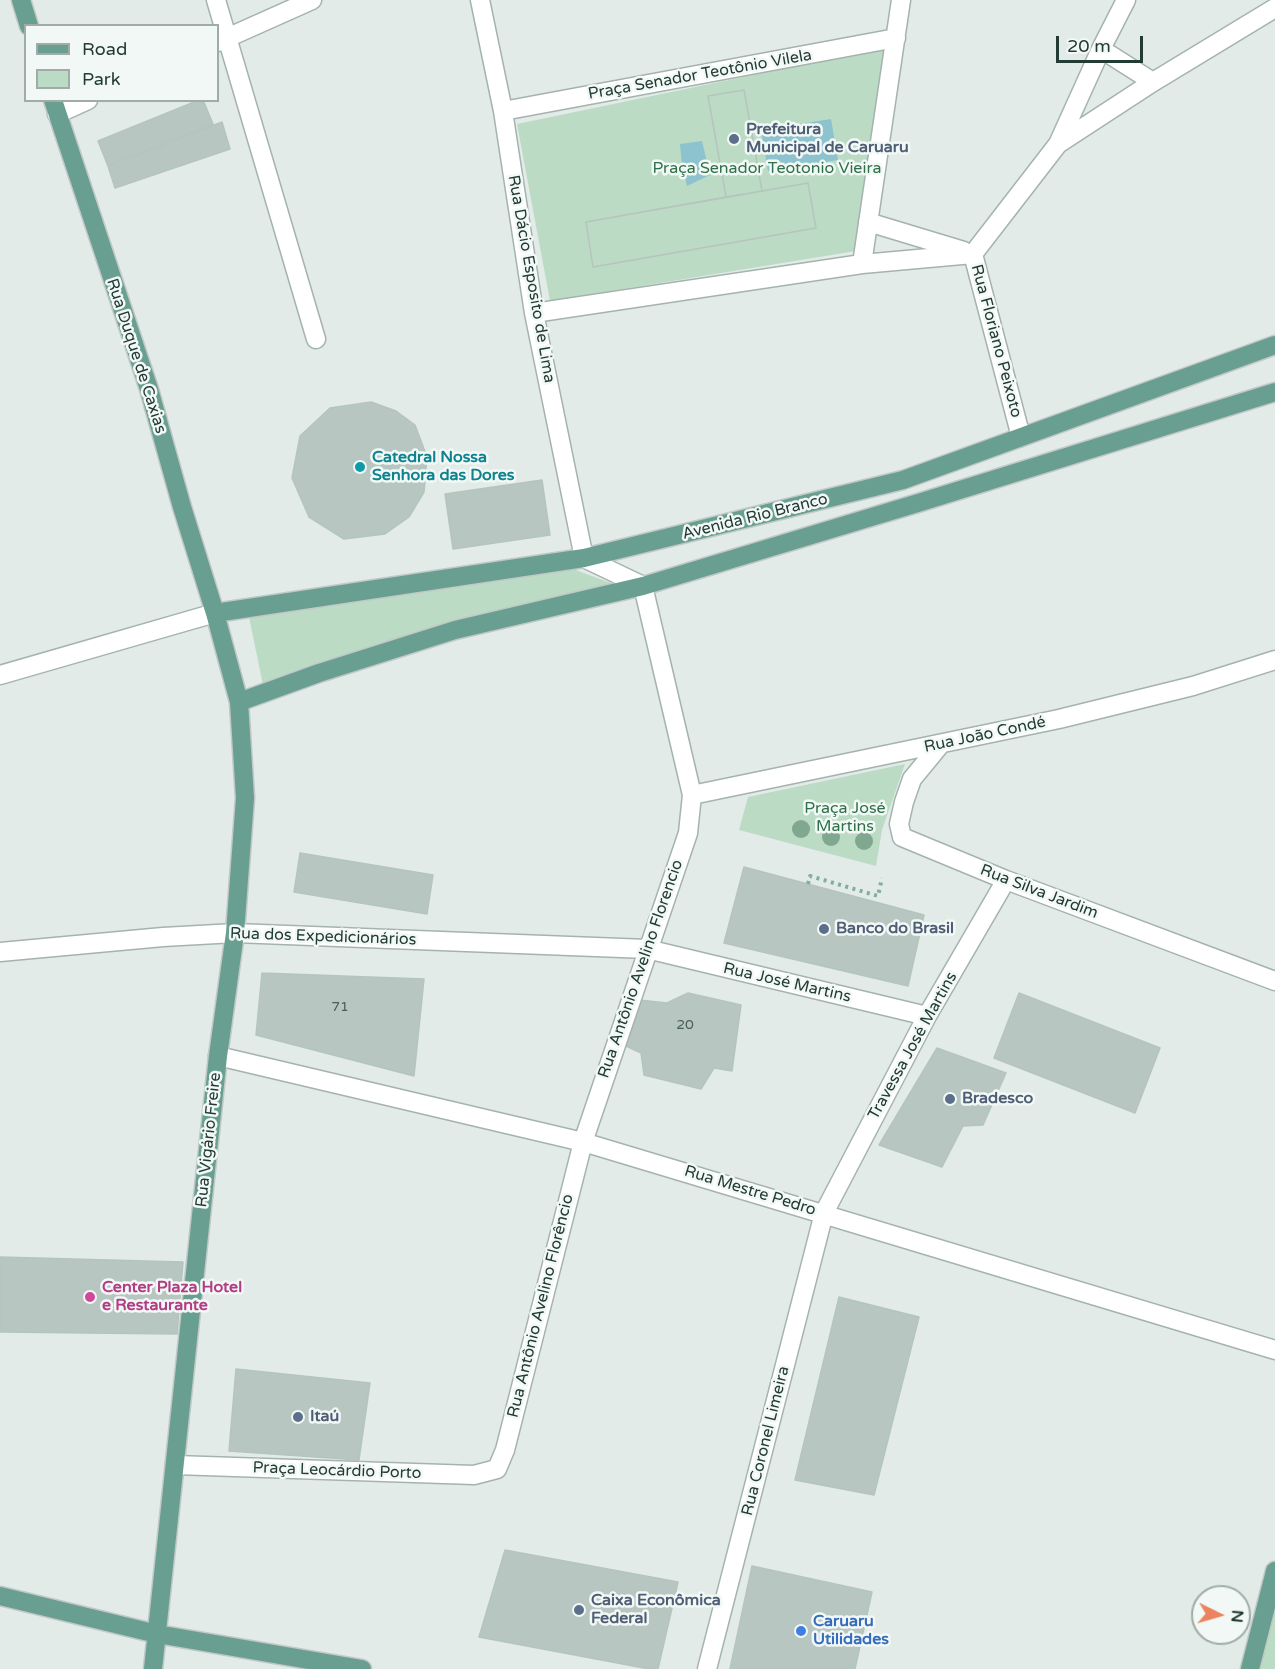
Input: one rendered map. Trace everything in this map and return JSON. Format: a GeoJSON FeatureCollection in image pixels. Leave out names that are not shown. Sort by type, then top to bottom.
{"type":"FeatureCollection","features":[{"type":"Feature","properties":{"kind":"main road"},"geometry":{"type":"LineString","coordinates":[[21,0],[28,24]]}},
{"type":"Feature","properties":{"kind":"main road","name":"Rua Duque de Caxias"},"geometry":{"type":"LineString","coordinates":[[55,107],[149,389],[215,613]]}},
{"type":"Feature","properties":{"kind":"main road","name":"Avenida Rio Branco"},"geometry":{"type":"LineString","coordinates":[[215,613],[584,558],[903,480],[1275,345]]}},
{"type":"Feature","properties":{"kind":"main road","name":"Avenida Rio Branco"},"geometry":{"type":"LineString","coordinates":[[239,702],[319,673],[455,630],[643,586],[1275,392]]}},
{"type":"Feature","properties":{"kind":"main road","name":"Rua Vigário Freire"},"geometry":{"type":"LineString","coordinates":[[153,1669],[218,1056],[235,933],[244,798],[239,702],[215,613]]}},
{"type":"Feature","properties":{"kind":"main road"},"geometry":{"type":"LineString","coordinates":[[1250,1669],[1275,1571]]}},
{"type":"Feature","properties":{"kind":"main road"},"geometry":{"type":"LineString","coordinates":[[0,1596],[157,1634],[362,1669]]}},
{"type":"Feature","properties":{"kind":"street"},"geometry":{"type":"LineString","coordinates":[[216,0],[222,40],[316,339]]}},
{"type":"Feature","properties":{"kind":"street"},"geometry":{"type":"LineString","coordinates":[[222,40],[312,0]]}},
{"type":"Feature","properties":{"kind":"street","name":"Rua Dácio Esposito de Lima"},"geometry":{"type":"LineString","coordinates":[[480,0],[503,111],[534,313],[584,558]]}},
{"type":"Feature","properties":{"kind":"street"},"geometry":{"type":"LineString","coordinates":[[862,264],[901,0]]}},
{"type":"Feature","properties":{"kind":"street","name":"Rua Floriano Peixoto"},"geometry":{"type":"LineString","coordinates":[[1021,438],[974,254],[1058,144],[1126,0]]}},
{"type":"Feature","properties":{"kind":"street"},"geometry":{"type":"LineString","coordinates":[[1058,144],[1153,82],[1275,8]]}},
{"type":"Feature","properties":{"kind":"street","name":"Praça Senador Teotônio Vilela"},"geometry":{"type":"LineString","coordinates":[[503,111],[896,38]]}},
{"type":"Feature","properties":{"kind":"street"},"geometry":{"type":"LineString","coordinates":[[1101,49],[1153,82]]}},
{"type":"Feature","properties":{"kind":"street"},"geometry":{"type":"LineString","coordinates":[[55,107],[79,102]]}},
{"type":"Feature","properties":{"kind":"street"},"geometry":{"type":"LineString","coordinates":[[868,222],[974,254]]}},
{"type":"Feature","properties":{"kind":"street"},"geometry":{"type":"LineString","coordinates":[[534,313],[862,264],[974,254]]}},
{"type":"Feature","properties":{"kind":"street"},"geometry":{"type":"LineString","coordinates":[[584,558],[643,586]]}},
{"type":"Feature","properties":{"kind":"street","name":"Rua Antônio Avelino Florencio"},"geometry":{"type":"LineString","coordinates":[[583,1142],[688,833],[692,795],[643,586]]}},
{"type":"Feature","properties":{"kind":"street"},"geometry":{"type":"LineString","coordinates":[[0,675],[215,613]]}},
{"type":"Feature","properties":{"kind":"street","name":"Rua João Condé"},"geometry":{"type":"LineString","coordinates":[[692,795],[1059,719],[1171,691],[1275,660]]}},
{"type":"Feature","properties":{"kind":"street","name":"Rua Silva Jardim"},"geometry":{"type":"LineString","coordinates":[[940,745],[912,779],[899,824],[902,837],[1005,880],[1275,981]]}},
{"type":"Feature","properties":{"kind":"street","name":"Travessa José Martins"},"geometry":{"type":"LineString","coordinates":[[824,1213],[927,1016],[984,921],[1005,880]]}},
{"type":"Feature","properties":{"kind":"street","name":"Rua dos Expedicionários"},"geometry":{"type":"LineString","coordinates":[[0,952],[163,937],[235,933],[647,949]]}},
{"type":"Feature","properties":{"kind":"street","name":"Rua José Martins"},"geometry":{"type":"LineString","coordinates":[[647,949],[927,1016]]}},
{"type":"Feature","properties":{"kind":"street","name":"Rua Mestre Pedro"},"geometry":{"type":"LineString","coordinates":[[218,1056],[583,1142],[1275,1350]]}},
{"type":"Feature","properties":{"kind":"street","name":"Rua Antônio Avelino Florêncio"},"geometry":{"type":"LineString","coordinates":[[497,1469],[505,1450],[583,1142]]}},
{"type":"Feature","properties":{"kind":"street","name":"Rua Coronel Limeira"},"geometry":{"type":"LineString","coordinates":[[707,1669],[824,1213]]}},
{"type":"Feature","properties":{"kind":"street","name":"Praça Leocárdio Porto"},"geometry":{"type":"LineString","coordinates":[[175,1465],[474,1475],[497,1469]]}},
{"type":"Feature","properties":{"kind":"path"},"geometry":{"type":"LineString","coordinates":[[808,884],[810,876],[878,896],[882,878]]}},
{"type":"Feature","properties":{"kind":"green space","name":"Praça Senador Teotonio Vieira"},"geometry":{"type":"Polygon","coordinates":[[[888,47],[856,251],[550,301],[517,124],[888,47]]]}},
{"type":"Feature","properties":{"kind":"green space"},"geometry":{"type":"Polygon","coordinates":[[[570,568],[611,583],[459,622],[317,663],[263,685],[249,617],[570,568]]]}},
{"type":"Feature","properties":{"kind":"green space","name":"Praça José Martins"},"geometry":{"type":"Polygon","coordinates":[[[905,764],[882,830],[876,866],[739,830],[748,797],[905,764]]]}},
{"type":"Feature","properties":{"kind":"green space"},"geometry":{"type":"Polygon","coordinates":[[[1275,1583],[1275,1669],[1253,1669],[1275,1583]]]}},
{"type":"Feature","properties":{"kind":"water"},"geometry":{"type":"Polygon","coordinates":[[[831,119],[838,160],[768,171],[761,130],[831,119]]]}},
{"type":"Feature","properties":{"kind":"water"},"geometry":{"type":"Polygon","coordinates":[[[702,141],[710,175],[687,186],[680,144],[702,141]]]}},
{"type":"Feature","properties":{"kind":"building"},"geometry":{"type":"Polygon","coordinates":[[[744,90],[762,191],[726,197],[708,96],[744,90]]]}},
{"type":"Feature","properties":{"kind":"building","name":"Prefeitura Municipal de Caruaru"},"geometry":{"type":"Polygon","coordinates":[[[744,90],[762,191],[808,183],[816,228],[593,267],[586,222],[726,197],[708,96],[744,90]]]}},
{"type":"Feature","properties":{"kind":"building"},"geometry":{"type":"Polygon","coordinates":[[[194,102],[204,102],[213,124],[108,166],[98,141],[194,102]]]}},
{"type":"Feature","properties":{"kind":"building"},"geometry":{"type":"Polygon","coordinates":[[[222,122],[230,149],[115,188],[108,166],[222,122]]]}},
{"type":"Feature","properties":{"kind":"building","name":"Prefeitura Municipal de Caruaru"},"geometry":{"type":"Polygon","coordinates":[[[808,183],[816,228],[593,267],[586,222],[808,183]]]}},
{"type":"Feature","properties":{"kind":"building","name":"Catedral Nossa Senhora das Dores"},"geometry":{"type":"Polygon","coordinates":[[[371,402],[396,411],[415,425],[427,457],[424,492],[409,517],[385,534],[344,539],[309,517],[292,478],[300,436],[330,408],[371,402]]]}},
{"type":"Feature","properties":{"kind":"building"},"geometry":{"type":"Polygon","coordinates":[[[542,480],[550,535],[453,549],[445,494],[542,480]]]}},
{"type":"Feature","properties":{"kind":"building"},"geometry":{"type":"Polygon","coordinates":[[[300,853],[433,875],[427,914],[294,892],[300,853]]]}},
{"type":"Feature","properties":{"kind":"building","name":"Banco do Brasil"},"geometry":{"type":"Polygon","coordinates":[[[744,867],[924,915],[908,986],[724,943],[744,867]]]}},
{"type":"Feature","properties":{"kind":"building"},"geometry":{"type":"Polygon","coordinates":[[[262,973],[424,979],[414,1076],[256,1035],[262,973]]]}},
{"type":"Feature","properties":{"kind":"building"},"geometry":{"type":"Polygon","coordinates":[[[688,993],[741,1005],[732,1071],[714,1068],[701,1089],[644,1075],[641,1053],[626,1046],[639,1000],[667,1003],[688,993]]]}},
{"type":"Feature","properties":{"kind":"building"},"geometry":{"type":"Polygon","coordinates":[[[1019,993],[1160,1048],[1135,1113],[994,1058],[1019,993]]]}},
{"type":"Feature","properties":{"kind":"building","name":"Bradesco"},"geometry":{"type":"Polygon","coordinates":[[[937,1048],[1006,1073],[983,1125],[963,1126],[942,1167],[879,1145],[937,1048]]]}},
{"type":"Feature","properties":{"kind":"building","name":"Center Plaza Hotel e Restaurante"},"geometry":{"type":"Polygon","coordinates":[[[0,1257],[183,1262],[177,1334],[0,1332],[0,1257]]]}},
{"type":"Feature","properties":{"kind":"building"},"geometry":{"type":"Polygon","coordinates":[[[839,1297],[919,1317],[874,1495],[795,1480],[839,1297]]]}},
{"type":"Feature","properties":{"kind":"building","name":"Itaú"},"geometry":{"type":"Polygon","coordinates":[[[236,1369],[370,1383],[359,1460],[229,1451],[236,1369]]]}},
{"type":"Feature","properties":{"kind":"building","name":"Caixa Econômica Federal"},"geometry":{"type":"Polygon","coordinates":[[[505,1550],[678,1582],[658,1669],[479,1637],[505,1550]]]}},
{"type":"Feature","properties":{"kind":"building","name":"Caruaru Utilidades"},"geometry":{"type":"Polygon","coordinates":[[[752,1566],[872,1592],[855,1669],[730,1669],[752,1566]]]}},
{"type":"Feature","properties":{"kind":"place","name":"Prefeitura Municipal de Caruaru"},"geometry":{"type":"Point","coordinates":[734,139]}},
{"type":"Feature","properties":{"kind":"place","name":"Catedral Nossa Senhora das Dores"},"geometry":{"type":"Point","coordinates":[360,467]}},
{"type":"Feature","properties":{"kind":"place","name":"Banco do Brasil"},"geometry":{"type":"Point","coordinates":[824,929]}},
{"type":"Feature","properties":{"kind":"place","name":"Bradesco"},"geometry":{"type":"Point","coordinates":[950,1099]}},
{"type":"Feature","properties":{"kind":"place","name":"Center Plaza Hotel e Restaurante"},"geometry":{"type":"Point","coordinates":[90,1297]}},
{"type":"Feature","properties":{"kind":"place","name":"Itaú"},"geometry":{"type":"Point","coordinates":[298,1417]}},
{"type":"Feature","properties":{"kind":"place","name":"Caixa Econômica Federal"},"geometry":{"type":"Point","coordinates":[579,1610]}},
{"type":"Feature","properties":{"kind":"place","name":"Caruaru Utilidades"},"geometry":{"type":"Point","coordinates":[801,1631]}}]}
